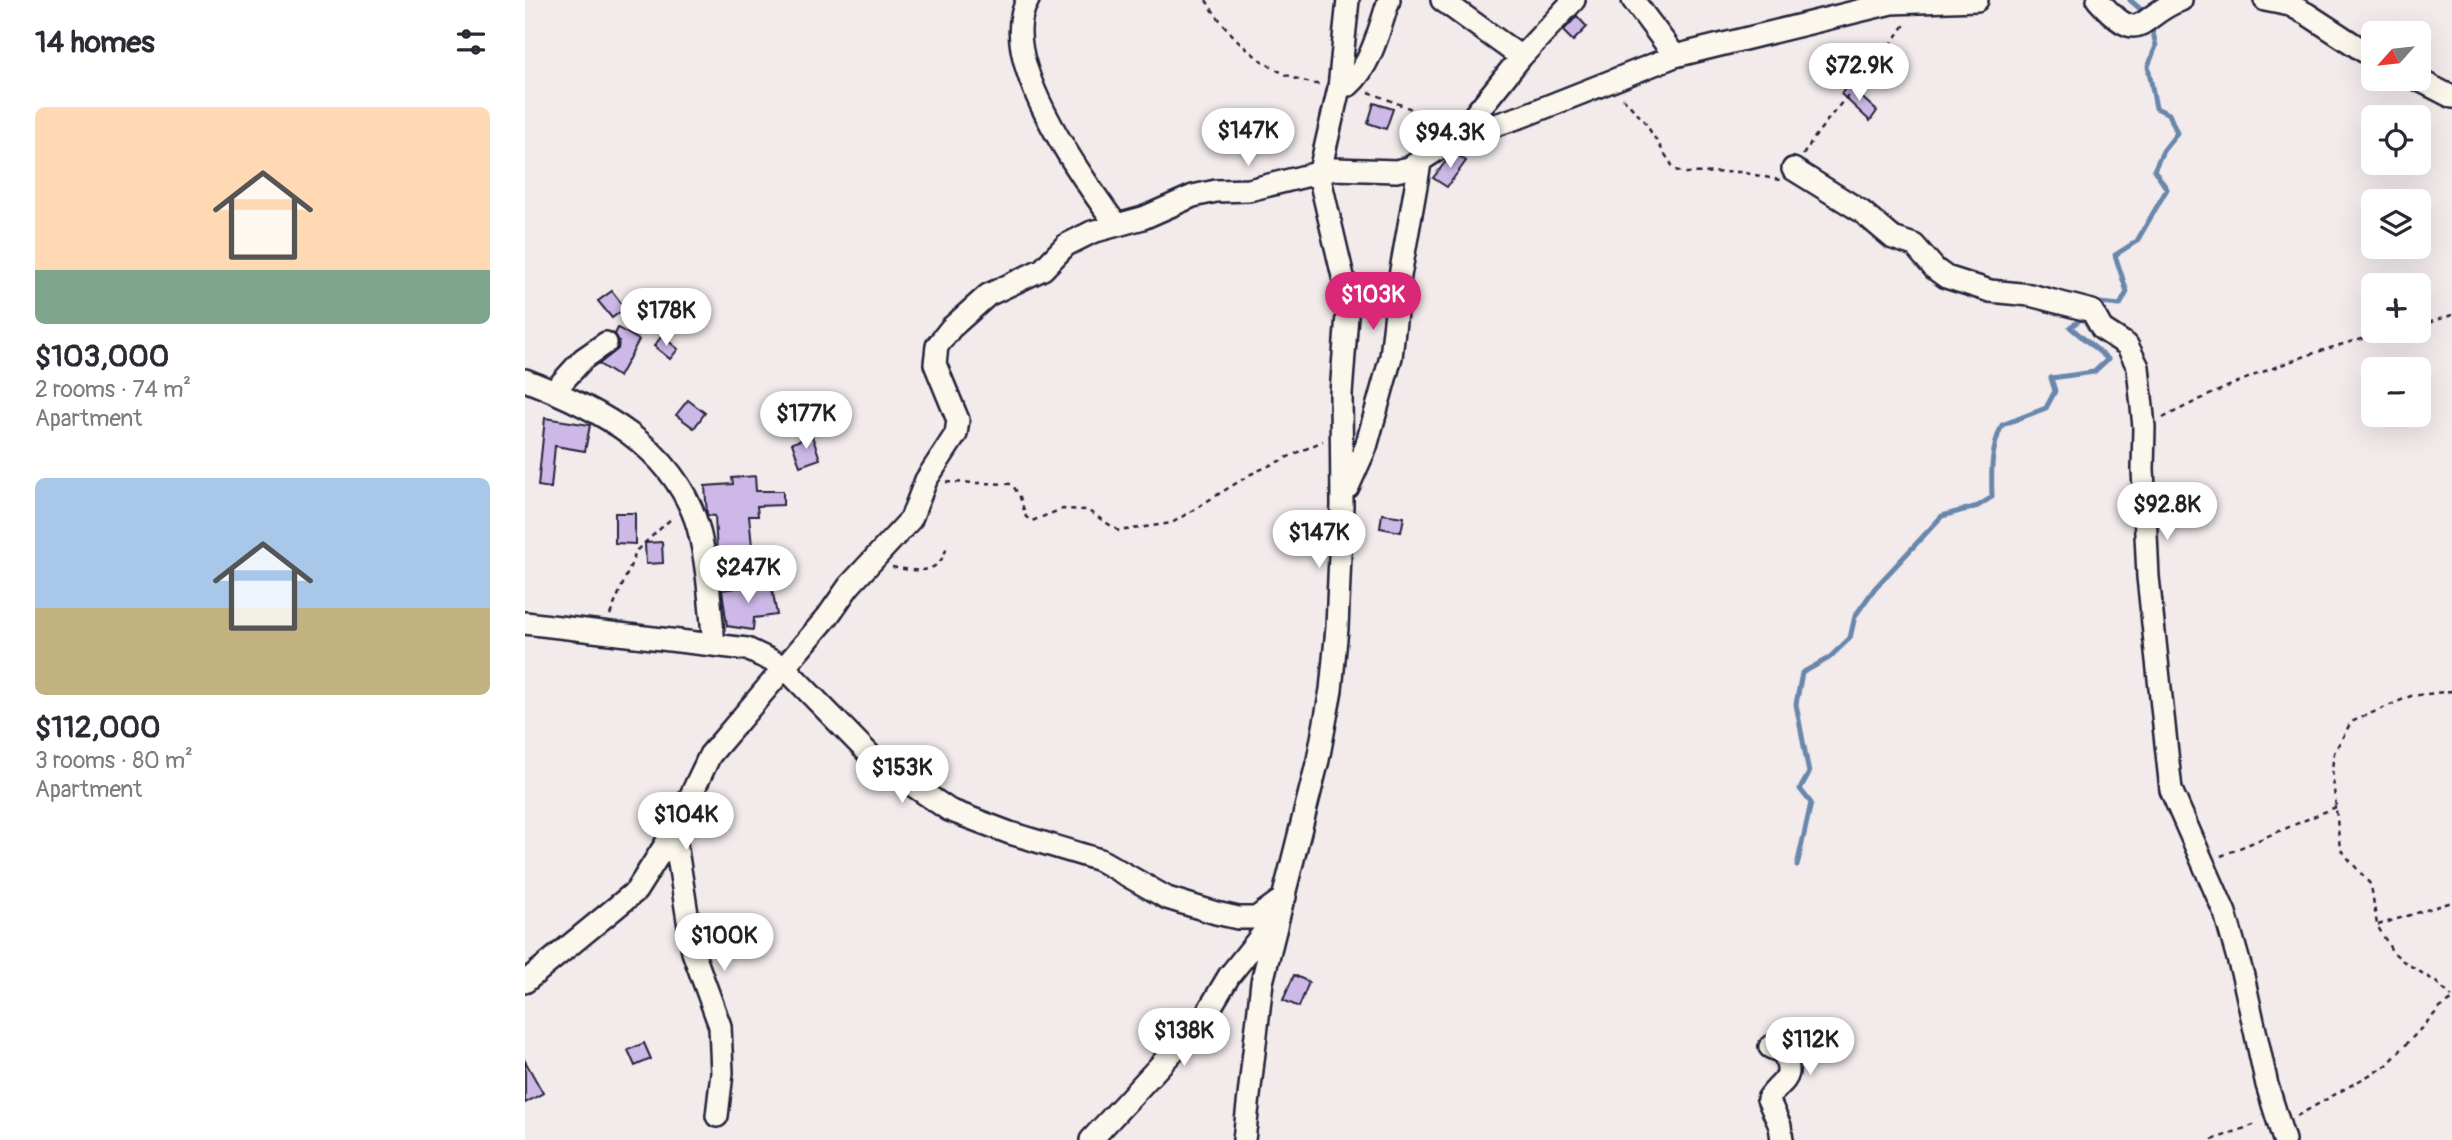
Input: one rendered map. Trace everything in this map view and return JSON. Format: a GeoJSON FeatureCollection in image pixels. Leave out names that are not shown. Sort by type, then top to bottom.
{"type":"FeatureCollection","features":[{"type":"Feature","properties":{"kind":"street"},"geometry":{"type":"LineString","coordinates":[[1028,0],[1022,9],[1021,49],[1044,114],[1092,192],[1115,223]]}},
{"type":"Feature","properties":{"kind":"street"},"geometry":{"type":"LineString","coordinates":[[1244,1140],[1262,982],[1285,897],[1331,690],[1342,505],[1347,315],[1345,285],[1319,175],[1344,87],[1348,0]]}},
{"type":"Feature","properties":{"kind":"street"},"geometry":{"type":"LineString","coordinates":[[1344,87],[1360,75],[1368,60],[1389,0]]}},
{"type":"Feature","properties":{"kind":"street"},"geometry":{"type":"LineString","coordinates":[[1442,0],[1521,57]]}},
{"type":"Feature","properties":{"kind":"street"},"geometry":{"type":"LineString","coordinates":[[525,982],[636,891],[674,831],[710,755],[749,712],[783,666],[870,563],[911,519],[926,480],[956,434],[958,420],[935,364],[936,346],[959,319],[988,295],[1043,269],[1066,245],[1115,223],[1143,218],[1193,196],[1216,191],[1249,190],[1319,175],[1334,169],[1396,171],[1420,163],[1458,133],[1521,57],[1574,0]]}},
{"type":"Feature","properties":{"kind":"street"},"geometry":{"type":"LineString","coordinates":[[1633,0],[1675,56]]}},
{"type":"Feature","properties":{"kind":"street"},"geometry":{"type":"LineString","coordinates":[[1458,133],[1523,116],[1605,81],[1675,56],[1891,3],[1977,0]]}},
{"type":"Feature","properties":{"kind":"street"},"geometry":{"type":"LineString","coordinates":[[2098,0],[2112,15],[2133,27],[2141,27],[2171,4],[2181,0]]}},
{"type":"Feature","properties":{"kind":"street"},"geometry":{"type":"LineString","coordinates":[[2265,0],[2290,5],[2361,49]]}},
{"type":"Feature","properties":{"kind":"street"},"geometry":{"type":"LineString","coordinates":[[2431,86],[2452,97]]}},
{"type":"Feature","properties":{"kind":"street"},"geometry":{"type":"LineString","coordinates":[[1342,505],[1355,465],[1366,447],[1391,357],[1400,276],[1420,163]]}},
{"type":"Feature","properties":{"kind":"street"},"geometry":{"type":"LineString","coordinates":[[1793,169],[1861,211],[1893,239],[1914,245],[1935,269],[1946,276],[1973,287],[2030,295],[2092,312],[2102,329],[2127,345],[2138,367],[2144,427],[2146,542],[2161,675],[2167,770],[2171,790],[2205,864],[2234,942],[2280,1128]]}},
{"type":"Feature","properties":{"kind":"street"},"geometry":{"type":"LineString","coordinates":[[555,391],[583,359],[605,343]]}},
{"type":"Feature","properties":{"kind":"street"},"geometry":{"type":"LineString","coordinates":[[525,380],[591,408],[639,440],[662,460],[683,492],[702,545],[714,644]]}},
{"type":"Feature","properties":{"kind":"street"},"geometry":{"type":"LineString","coordinates":[[525,623],[603,630],[747,649],[783,666],[874,759],[949,810],[1010,833],[1100,860],[1167,898],[1216,913],[1238,918],[1256,918],[1285,897]]}},
{"type":"Feature","properties":{"kind":"street"},"geometry":{"type":"LineString","coordinates":[[674,831],[693,952],[720,1026],[722,1073],[717,1116]]}},
{"type":"Feature","properties":{"kind":"street"},"geometry":{"type":"LineString","coordinates":[[1091,1140],[1204,1018],[1229,976],[1261,936],[1275,931]]}},
{"type":"Feature","properties":{"kind":"street"},"geometry":{"type":"LineString","coordinates":[[1770,1047],[1784,1053],[1788,1065],[1786,1080],[1768,1099],[1783,1140]]}},
{"type":"Feature","properties":{"kind":"path"},"geometry":{"type":"LineString","coordinates":[[1206,0],[1238,42],[1284,76],[1301,82],[1344,87],[1458,133]]}},
{"type":"Feature","properties":{"kind":"path"},"geometry":{"type":"LineString","coordinates":[[1605,81],[1644,121],[1675,170],[1686,173],[1741,172],[1780,181],[1793,169],[1833,111],[1895,39],[1914,2]]}},
{"type":"Feature","properties":{"kind":"path"},"geometry":{"type":"LineString","coordinates":[[2431,322],[2452,315]]}},
{"type":"Feature","properties":{"kind":"path"},"geometry":{"type":"LineString","coordinates":[[2144,427],[2192,402],[2334,346],[2361,339]]}},
{"type":"Feature","properties":{"kind":"path"},"geometry":{"type":"LineString","coordinates":[[926,480],[1012,484],[1020,497],[1026,517],[1032,521],[1062,509],[1087,510],[1119,531],[1134,530],[1172,523],[1251,474],[1342,432]]}},
{"type":"Feature","properties":{"kind":"path"},"geometry":{"type":"LineString","coordinates":[[603,630],[637,550],[674,516],[683,492]]}},
{"type":"Feature","properties":{"kind":"path"},"geometry":{"type":"LineString","coordinates":[[870,563],[908,569],[936,567],[944,559],[947,545]]}},
{"type":"Feature","properties":{"kind":"path"},"geometry":{"type":"LineString","coordinates":[[2212,1140],[2280,1128],[2387,1065],[2452,998],[2436,982],[2392,951],[2377,925],[2371,885],[2340,849],[2332,769],[2334,753],[2351,722],[2411,696],[2452,691]]}},
{"type":"Feature","properties":{"kind":"path"},"geometry":{"type":"LineString","coordinates":[[2205,864],[2336,807]]}},
{"type":"Feature","properties":{"kind":"path"},"geometry":{"type":"LineString","coordinates":[[2377,925],[2452,902]]}},
{"type":"Feature","properties":{"kind":"building"},"geometry":{"type":"Polygon","coordinates":[[[1577,16],[1587,27],[1573,41],[1563,31],[1577,16]]]}},
{"type":"Feature","properties":{"kind":"building"},"geometry":{"type":"Polygon","coordinates":[[[1848,85],[1877,111],[1870,121],[1841,94],[1848,85]]]}},
{"type":"Feature","properties":{"kind":"building"},"geometry":{"type":"Polygon","coordinates":[[[1374,103],[1393,109],[1386,129],[1368,123],[1374,103]]]}},
{"type":"Feature","properties":{"kind":"building"},"geometry":{"type":"Polygon","coordinates":[[[1456,154],[1466,161],[1447,187],[1433,178],[1447,160],[1456,154]]]}},
{"type":"Feature","properties":{"kind":"building"},"geometry":{"type":"Polygon","coordinates":[[[612,291],[625,308],[612,318],[598,301],[612,291]]]}},
{"type":"Feature","properties":{"kind":"building"},"geometry":{"type":"Polygon","coordinates":[[[618,328],[639,340],[619,377],[599,364],[618,349],[619,341],[615,334],[618,328]]]}},
{"type":"Feature","properties":{"kind":"building"},"geometry":{"type":"Polygon","coordinates":[[[662,336],[678,349],[670,359],[654,346],[662,336]]]}},
{"type":"Feature","properties":{"kind":"building"},"geometry":{"type":"Polygon","coordinates":[[[688,400],[705,413],[694,428],[676,415],[688,400]]]}},
{"type":"Feature","properties":{"kind":"building"},"geometry":{"type":"Polygon","coordinates":[[[545,418],[590,425],[585,451],[555,446],[551,488],[538,486],[545,418]]]}},
{"type":"Feature","properties":{"kind":"building"},"geometry":{"type":"Polygon","coordinates":[[[812,436],[820,459],[800,466],[792,443],[812,436]]]}},
{"type":"Feature","properties":{"kind":"building"},"geometry":{"type":"Polygon","coordinates":[[[755,476],[756,491],[783,491],[783,505],[757,506],[758,516],[749,516],[753,556],[717,555],[715,516],[707,515],[705,486],[733,484],[732,478],[755,476]]]}},
{"type":"Feature","properties":{"kind":"building"},"geometry":{"type":"Polygon","coordinates":[[[615,513],[635,513],[635,544],[615,543],[615,513]]]}},
{"type":"Feature","properties":{"kind":"building"},"geometry":{"type":"Polygon","coordinates":[[[1382,514],[1404,517],[1401,532],[1380,528],[1382,514]]]}},
{"type":"Feature","properties":{"kind":"building"},"geometry":{"type":"Polygon","coordinates":[[[662,542],[663,563],[646,564],[645,543],[662,542]]]}},
{"type":"Feature","properties":{"kind":"building"},"geometry":{"type":"Polygon","coordinates":[[[771,583],[777,615],[754,618],[753,630],[727,626],[722,590],[771,583]]]}},
{"type":"Feature","properties":{"kind":"building"},"geometry":{"type":"Polygon","coordinates":[[[1294,975],[1309,982],[1299,1007],[1283,1000],[1294,975]]]}},
{"type":"Feature","properties":{"kind":"building"},"geometry":{"type":"Polygon","coordinates":[[[644,1043],[651,1059],[635,1066],[628,1050],[644,1043]]]}},
{"type":"Feature","properties":{"kind":"building"},"geometry":{"type":"Polygon","coordinates":[[[525,1061],[543,1093],[525,1103],[525,1061]]]}},
{"type":"Feature","properties":{"kind":"waterway"},"geometry":{"type":"LineString","coordinates":[[2130,0],[2146,14]]}},
{"type":"Feature","properties":{"kind":"waterway"},"geometry":{"type":"LineString","coordinates":[[2094,309],[2100,303],[2120,305],[2127,292],[2115,255],[2137,241],[2167,189],[2154,170],[2163,151],[2177,133],[2169,114],[2156,108],[2148,66],[2156,46],[2151,23]]}},
{"type":"Feature","properties":{"kind":"waterway"},"geometry":{"type":"LineString","coordinates":[[1797,866],[1811,803],[1800,789],[1809,773],[1796,704],[1802,673],[1829,658],[1850,638],[1855,616],[1875,588],[1942,516],[1978,506],[1992,497],[1992,460],[2002,425],[2046,408],[2055,391],[2051,378],[2094,372],[2108,359],[2070,327],[2087,315]]}}]}
